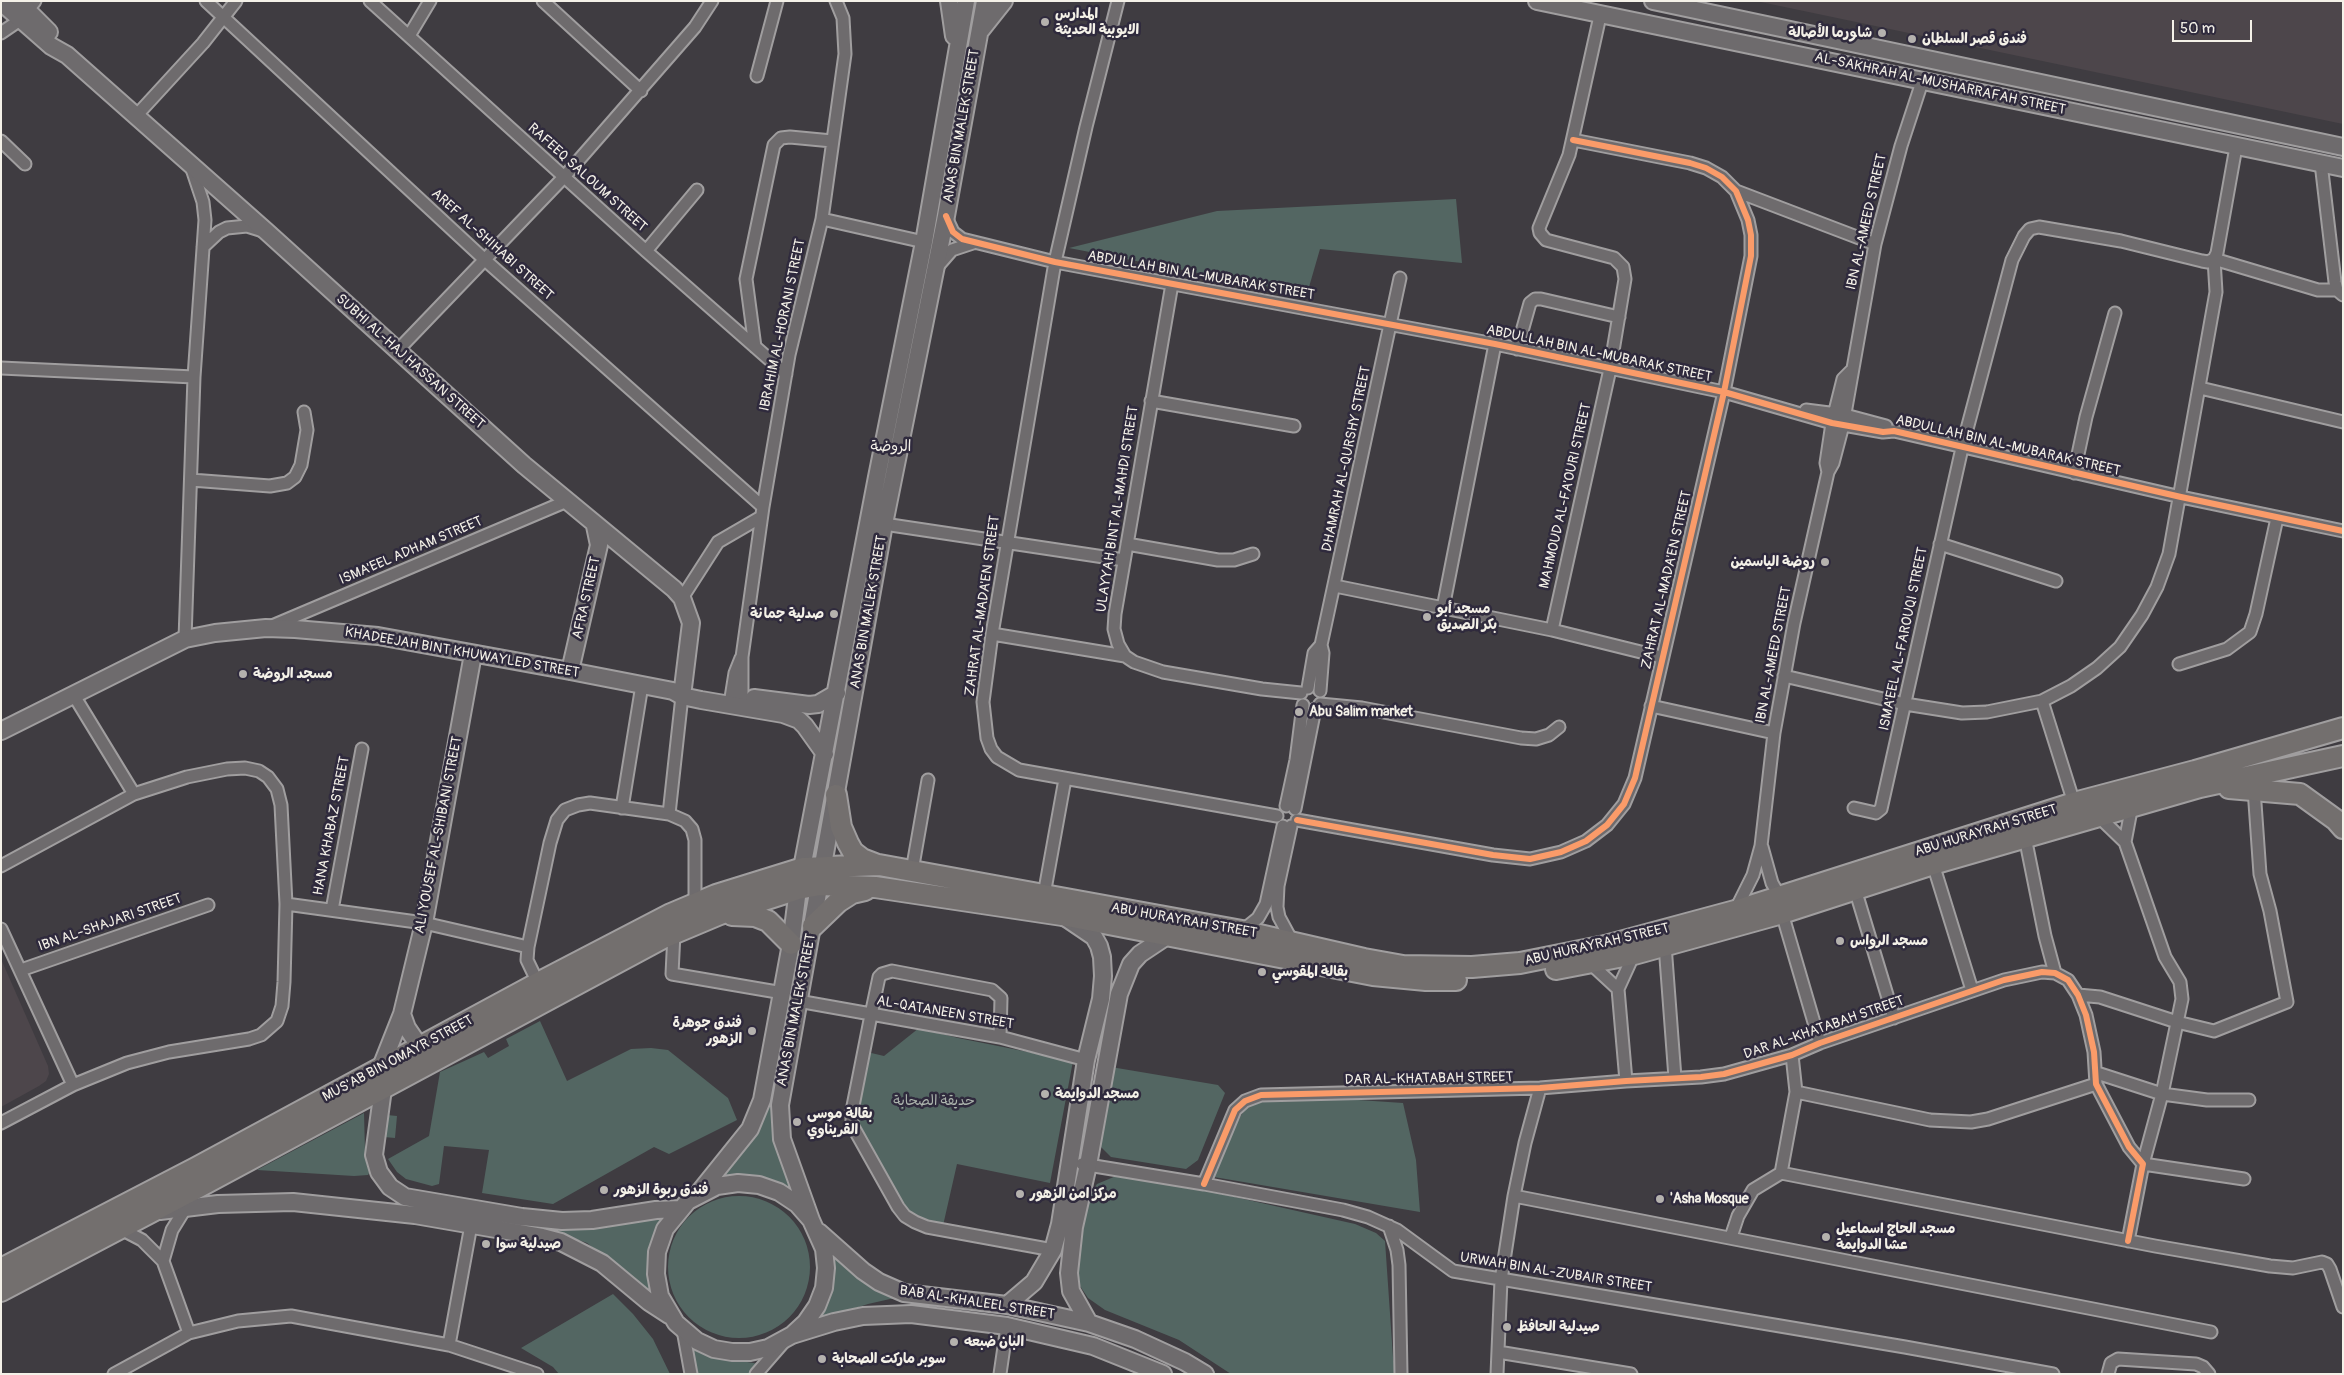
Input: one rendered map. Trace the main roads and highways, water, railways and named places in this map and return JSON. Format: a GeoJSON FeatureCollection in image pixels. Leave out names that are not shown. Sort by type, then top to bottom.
{"type":"FeatureCollection","features":[{"type":"Feature","properties":{"kind":"highway","name":"ABU HURAYRAH STREET"},"geometry":{"type":"LineString","coordinates":[[803,868],[821,876],[875,887],[1062,915],[1373,975],[1426,980],[1514,976],[1591,964],[1665,945],[1781,905],[1859,882],[2074,803],[2195,771],[2343,728]]}},
{"type":"Feature","properties":{"kind":"highway","name":"ABU HURAYRAH STREET"},"geometry":{"type":"LineString","coordinates":[[1887,871],[1933,864],[2200,786],[2343,756]]}},
{"type":"Feature","properties":{"kind":"highway"},"geometry":{"type":"LineString","coordinates":[[2200,786],[2300,794],[2336,820],[2343,828]]}},
{"type":"Feature","properties":{"kind":"highway"},"geometry":{"type":"LineString","coordinates":[[836,795],[841,827],[853,852],[862,858],[880,865]]}},
{"type":"Feature","properties":{"kind":"highway","name":"ABU HURAYRAH STREET"},"geometry":{"type":"LineString","coordinates":[[798,889],[821,876],[880,865],[1242,931],[1403,966],[1472,966],[1520,962],[1565,955],[1735,911],[1781,905]]}},
{"type":"Feature","properties":{"kind":"highway","name":"MUS'AB BIN OMAYR STREET"},"geometry":{"type":"LineString","coordinates":[[1,1269],[196,1168],[538,983],[695,903],[803,868]]}},
{"type":"Feature","properties":{"kind":"highway"},"geometry":{"type":"LineString","coordinates":[[813,926],[838,902],[852,893],[875,887]]}},
{"type":"Feature","properties":{"kind":"highway","name":"MUS'AB BIN OMAYR STREET"},"geometry":{"type":"LineString","coordinates":[[1,1291],[199,1188],[560,992],[674,933],[720,914],[798,889]]}},
{"type":"Feature","properties":{"kind":"highway"},"geometry":{"type":"LineString","coordinates":[[720,914],[756,916],[768,921],[791,944]]}},
{"type":"Feature","properties":{"kind":"main road"},"geometry":{"type":"LineString","coordinates":[[949,1],[956,49]]}},
{"type":"Feature","properties":{"kind":"main road","name":"ANAS BIN MALEK STREET"},"geometry":{"type":"LineString","coordinates":[[697,1195],[738,1145],[757,1116],[762,1100],[783,993],[798,889],[924,242],[956,49],[966,1]]}},
{"type":"Feature","properties":{"kind":"main road","name":"ANAS BIN MALEK STREET"},"geometry":{"type":"LineString","coordinates":[[814,1225],[782,1139],[779,1123],[780,1105],[884,524],[946,216],[985,1]]}},
{"type":"Feature","properties":{"kind":"main road"},"geometry":{"type":"LineString","coordinates":[[979,32],[1004,1]]}},
{"type":"Feature","properties":{"kind":"main road","name":"AL-SAKHRAH AL-MUSHARRAFAH STREET"},"geometry":{"type":"LineString","coordinates":[[1536,1],[1593,7],[1922,82],[2343,168]]}},
{"type":"Feature","properties":{"kind":"main road","name":"AL-SAKHRAH AL-MUSHARRAFAH STREET"},"geometry":{"type":"LineString","coordinates":[[1653,1],[2343,147]]}},
{"type":"Feature","properties":{"kind":"main road"},"geometry":{"type":"LineString","coordinates":[[1694,1],[1718,16]]}},
{"type":"Feature","properties":{"kind":"main road","name":"SUBHI AL-HAJ HASSAN STREET"},"geometry":{"type":"LineString","coordinates":[[17,8],[54,48],[67,56],[136,116],[595,526],[682,598],[691,622],[680,692]]}},
{"type":"Feature","properties":{"kind":"main road","name":"AFRA STREET"},"geometry":{"type":"LineString","coordinates":[[570,671],[599,545],[595,526]]}},
{"type":"Feature","properties":{"kind":"main road","name":"KHADEEJAH BINT KHUWAYLED STREET"},"geometry":{"type":"LineString","coordinates":[[1,731],[185,640],[215,634],[266,628],[332,631],[378,636],[680,692],[736,700],[809,705],[818,704],[837,693]]}},
{"type":"Feature","properties":{"kind":"main road","name":"ALI YOUSEF AL-SHIBANI STREET"},"geometry":{"type":"LineString","coordinates":[[381,1067],[402,1014],[424,923],[473,654]]}},
{"type":"Feature","properties":{"kind":"main road","name":"KHADEEJAH BINT KHUWAYLED STREET"},"geometry":{"type":"LineString","coordinates":[[736,700],[799,720],[825,754]]}},
{"type":"Feature","properties":{"kind":"main road"},"geometry":{"type":"LineString","coordinates":[[1008,1305],[1034,1282],[1053,1250],[1060,1224],[1086,1060],[1101,999],[1102,957],[1094,937],[1062,915]]}},
{"type":"Feature","properties":{"kind":"main road"},"geometry":{"type":"LineString","coordinates":[[1089,1322],[1071,1291],[1069,1273],[1074,1227],[1088,1165],[1119,994],[1124,977],[1131,964],[1140,954],[1167,936]]}},
{"type":"Feature","properties":{"kind":"main road"},"geometry":{"type":"LineString","coordinates":[[402,1014],[409,1032],[420,1047]]}},
{"type":"Feature","properties":{"kind":"main road"},"geometry":{"type":"LineString","coordinates":[[383,1089],[374,1156],[379,1172],[390,1187],[405,1197],[522,1218],[562,1221],[592,1220],[656,1210],[680,1209]]}},
{"type":"Feature","properties":{"kind":"main road"},"geometry":{"type":"LineString","coordinates":[[738,1183],[759,1185],[779,1192],[791,1200],[814,1225],[824,1249],[826,1268],[824,1288],[817,1306],[806,1322],[789,1338],[768,1348],[750,1352],[714,1349],[697,1341],[683,1330],[670,1315],[660,1296],[657,1281],[657,1252],[665,1228],[680,1209],[697,1195],[717,1186],[738,1183]]}},
{"type":"Feature","properties":{"kind":"main road","name":"MUS'AB BIN OMAYR STREET"},"geometry":{"type":"LineString","coordinates":[[150,1212],[187,1206],[293,1202],[415,1216],[548,1239],[582,1251],[602,1263],[649,1302],[670,1315]]}},
{"type":"Feature","properties":{"kind":"main road","name":"BAB AL-KHALEEL STREET"},"geometry":{"type":"LineString","coordinates":[[814,1225],[863,1272],[878,1282],[904,1293],[1008,1305],[1089,1322],[1135,1339],[1185,1362],[1205,1374]]}},
{"type":"Feature","properties":{"kind":"main road","name":"BAB AL-KHALEEL STREET"},"geometry":{"type":"LineString","coordinates":[[789,1338],[834,1322],[863,1316],[911,1314],[1007,1326],[1093,1346],[1163,1374]]}},
{"type":"Feature","properties":{"kind":"place","name":"المدارس الايوبية الحديثة"},"geometry":{"type":"Point","coordinates":[1045,22]}},
{"type":"Feature","properties":{"kind":"place","name":"شاورما الأصالة"},"geometry":{"type":"Point","coordinates":[1882,33]}},
{"type":"Feature","properties":{"kind":"place","name":"فندق قصر السلطان"},"geometry":{"type":"Point","coordinates":[1912,39]}},
{"type":"Feature","properties":{"kind":"place","name":"روضة الياسمين"},"geometry":{"type":"Point","coordinates":[1825,562]}},
{"type":"Feature","properties":{"kind":"place","name":"صدلية جمانة"},"geometry":{"type":"Point","coordinates":[834,614]}},
{"type":"Feature","properties":{"kind":"place","name":"مسجد أبو بكر الصديق"},"geometry":{"type":"Point","coordinates":[1427,617]}},
{"type":"Feature","properties":{"kind":"place","name":"مسجد الروضة"},"geometry":{"type":"Point","coordinates":[243,674]}},
{"type":"Feature","properties":{"kind":"place","name":"Abu Salim market"},"geometry":{"type":"Point","coordinates":[1299,712]}},
{"type":"Feature","properties":{"kind":"place","name":"مسجد الرواس"},"geometry":{"type":"Point","coordinates":[1840,941]}},
{"type":"Feature","properties":{"kind":"place","name":"بقالة المقوسي"},"geometry":{"type":"Point","coordinates":[1262,972]}},
{"type":"Feature","properties":{"kind":"place","name":"فندق جوهرة الزهور"},"geometry":{"type":"Point","coordinates":[752,1031]}},
{"type":"Feature","properties":{"kind":"place","name":"مسجد الدوايمة"},"geometry":{"type":"Point","coordinates":[1045,1094]}},
{"type":"Feature","properties":{"kind":"place","name":"بقالة موسى القريناوي"},"geometry":{"type":"Point","coordinates":[797,1122]}},
{"type":"Feature","properties":{"kind":"place","name":"فندق ربوة الزهور"},"geometry":{"type":"Point","coordinates":[604,1190]}},
{"type":"Feature","properties":{"kind":"place","name":"مركز امن الزهور"},"geometry":{"type":"Point","coordinates":[1020,1194]}},
{"type":"Feature","properties":{"kind":"place","name":"'Asha Mosque"},"geometry":{"type":"Point","coordinates":[1660,1199]}},
{"type":"Feature","properties":{"kind":"place","name":"مسجد الحاج اسماعيل عشا الدوايمة"},"geometry":{"type":"Point","coordinates":[1826,1237]}},
{"type":"Feature","properties":{"kind":"place","name":"صيدلية سوا"},"geometry":{"type":"Point","coordinates":[486,1244]}},
{"type":"Feature","properties":{"kind":"place","name":"صيدلية الحافظ"},"geometry":{"type":"Point","coordinates":[1507,1327]}},
{"type":"Feature","properties":{"kind":"place","name":"البان ضبعه"},"geometry":{"type":"Point","coordinates":[954,1342]}},
{"type":"Feature","properties":{"kind":"place","name":"سوبر ماركت الصحابة"},"geometry":{"type":"Point","coordinates":[822,1359]}},
{"type":"Feature","properties":{"kind":"district","name":"الروضة"},"geometry":{"type":"Point","coordinates":[891,447]}},
{"type":"Feature","properties":{"kind":"park label","name":"حديقة الصحابة"},"geometry":{"type":"Point","coordinates":[934,1101]}}]}
